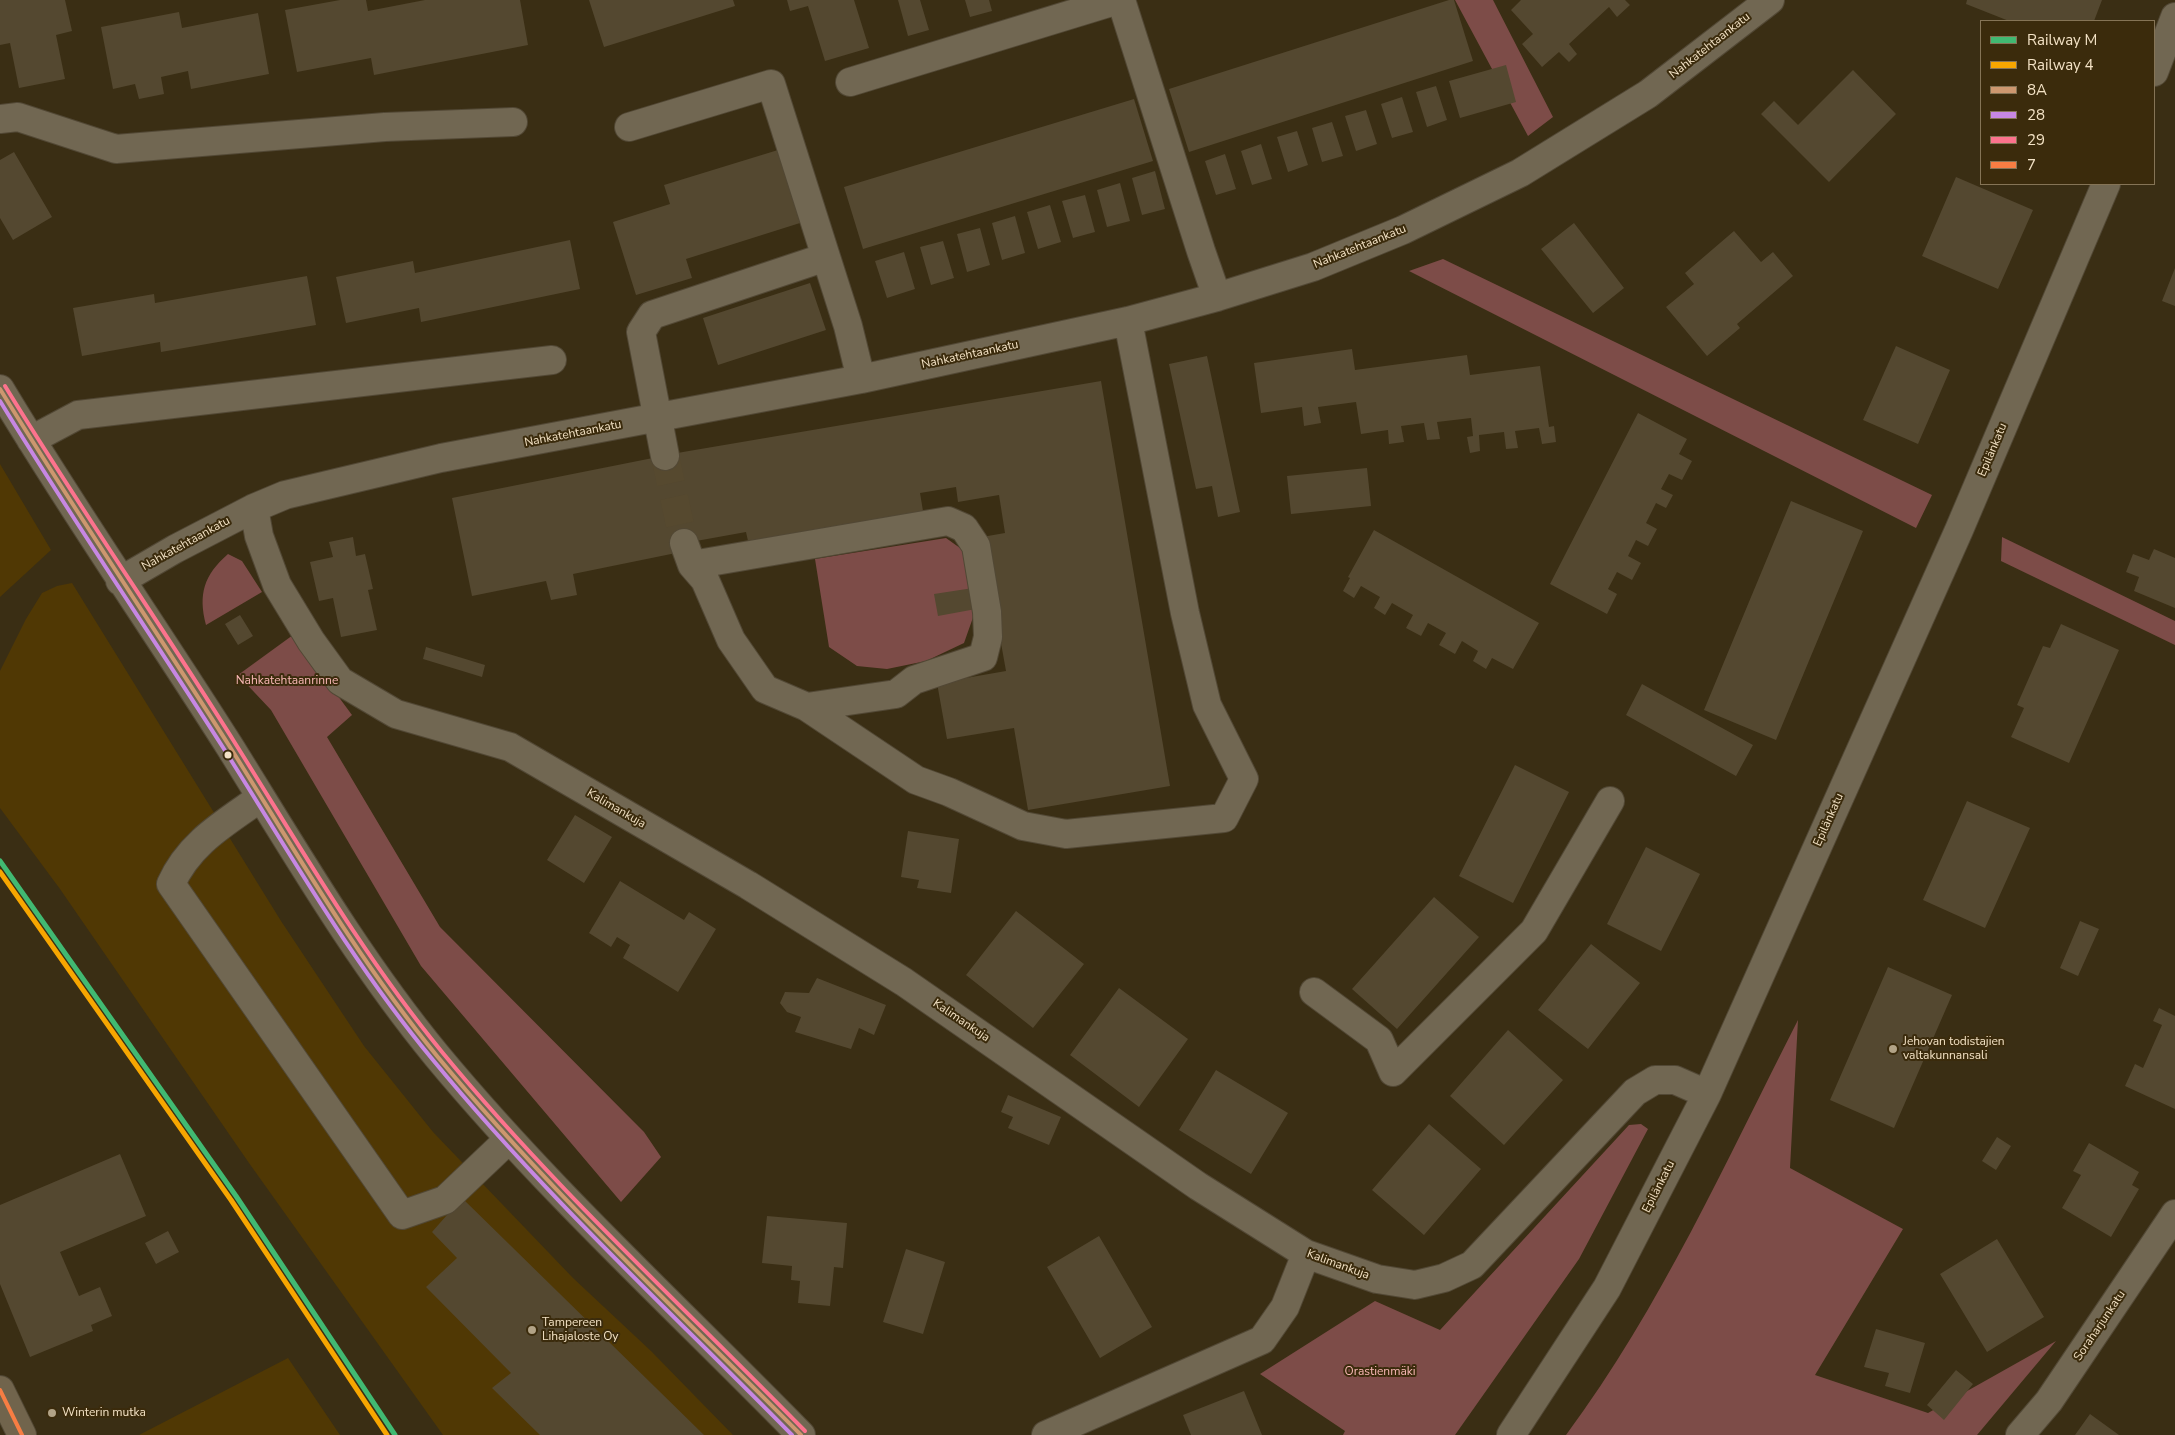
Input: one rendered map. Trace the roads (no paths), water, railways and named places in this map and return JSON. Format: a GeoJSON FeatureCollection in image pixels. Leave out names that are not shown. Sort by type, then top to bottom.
{"type":"FeatureCollection","features":[{"type":"Feature","properties":{"kind":"main road"},"geometry":{"type":"LineString","coordinates":[[0,1390],[22,1435]]}},
{"type":"Feature","properties":{"kind":"street"},"geometry":{"type":"LineString","coordinates":[[850,82],[1120,0],[1200,251],[1217,297]]}},
{"type":"Feature","properties":{"kind":"street","name":"Nahkatehtaankatu"},"geometry":{"type":"LineString","coordinates":[[120,581],[175,549],[254,508],[286,495],[441,458],[861,378],[1128,321],[1217,297],[1313,267],[1403,230],[1520,173],[1648,94],[1770,0]]}},
{"type":"Feature","properties":{"kind":"street"},"geometry":{"type":"LineString","coordinates":[[2155,69],[2175,17]]}},
{"type":"Feature","properties":{"kind":"street"},"geometry":{"type":"LineString","coordinates":[[629,127],[771,84],[848,326],[861,378]]}},
{"type":"Feature","properties":{"kind":"street"},"geometry":{"type":"LineString","coordinates":[[0,119],[18,117],[116,149],[385,127],[512,122]]}},
{"type":"Feature","properties":{"kind":"street","name":"Epilänkatu"},"geometry":{"type":"LineString","coordinates":[[1511,1435],[1607,1288],[1707,1094],[1959,530],[2106,185]]}},
{"type":"Feature","properties":{"kind":"street"},"geometry":{"type":"LineString","coordinates":[[665,456],[641,332],[652,315],[826,257]]}},
{"type":"Feature","properties":{"kind":"street"},"geometry":{"type":"LineString","coordinates":[[807,707],[896,694],[914,680],[983,656],[988,637],[987,612],[976,546],[964,528],[948,521],[688,554],[705,580],[731,640],[765,689],[807,707],[916,780],[949,792],[1023,826],[1066,834],[1224,818],[1244,780],[1207,705],[1184,613],[1128,321]]}},
{"type":"Feature","properties":{"kind":"street"},"geometry":{"type":"LineString","coordinates":[[31,440],[78,415],[552,360]]}},
{"type":"Feature","properties":{"kind":"street"},"geometry":{"type":"LineString","coordinates":[[0,389],[120,581],[211,718],[355,947],[435,1053],[508,1140],[801,1435]]}},
{"type":"Feature","properties":{"kind":"street","name":"Kalimankuja"},"geometry":{"type":"LineString","coordinates":[[254,508],[259,536],[278,586],[311,641],[340,681],[396,714],[510,747],[748,885],[904,982],[1198,1186],[1306,1254],[1377,1279],[1415,1285],[1444,1278],[1472,1265],[1635,1092],[1655,1080],[1675,1080],[1707,1094]]}},
{"type":"Feature","properties":{"kind":"street"},"geometry":{"type":"LineString","coordinates":[[260,798],[200,841],[171,884],[402,1215],[445,1200],[508,1140]]}},
{"type":"Feature","properties":{"kind":"street"},"geometry":{"type":"LineString","coordinates":[[1314,992],[1379,1040],[1394,1072],[1534,931],[1610,801]]}},
{"type":"Feature","properties":{"kind":"street","name":"Soraharjunkatu"},"geometry":{"type":"LineString","coordinates":[[2020,1435],[2049,1401],[2175,1214]]}},
{"type":"Feature","properties":{"kind":"street"},"geometry":{"type":"LineString","coordinates":[[1046,1435],[1262,1340],[1286,1307],[1306,1254]]}},
{"type":"Feature","properties":{"kind":"tunnel"},"geometry":{"type":"LineString","coordinates":[[665,456],[684,543]]}},
{"type":"Feature","properties":{"kind":"rail line","name":"M"},"geometry":{"type":"LineString","coordinates":[[0,861],[236,1196],[395,1435]]}},
{"type":"Feature","properties":{"kind":"rail line","name":"4"},"geometry":{"type":"LineString","coordinates":[[0,872],[231,1200],[387,1435]]}},
{"type":"Feature","properties":{"kind":"place","name":"Jehovan todistajien valtakunnansali"},"geometry":{"type":"Point","coordinates":[1893,1049]}},
{"type":"Feature","properties":{"kind":"place","name":"Tampereen Lihajaloste Oy"},"geometry":{"type":"Point","coordinates":[532,1330]}},
{"type":"Feature","properties":{"kind":"place","name":"Winterin mutka"},"geometry":{"type":"Point","coordinates":[52,1413]}},
{"type":"Feature","properties":{"kind":"park label","name":"Nahkatehtaanrinne"},"geometry":{"type":"Point","coordinates":[287,681]}},
{"type":"Feature","properties":{"kind":"park label","name":"Orastienmäki"},"geometry":{"type":"Point","coordinates":[1380,1372]}}]}
